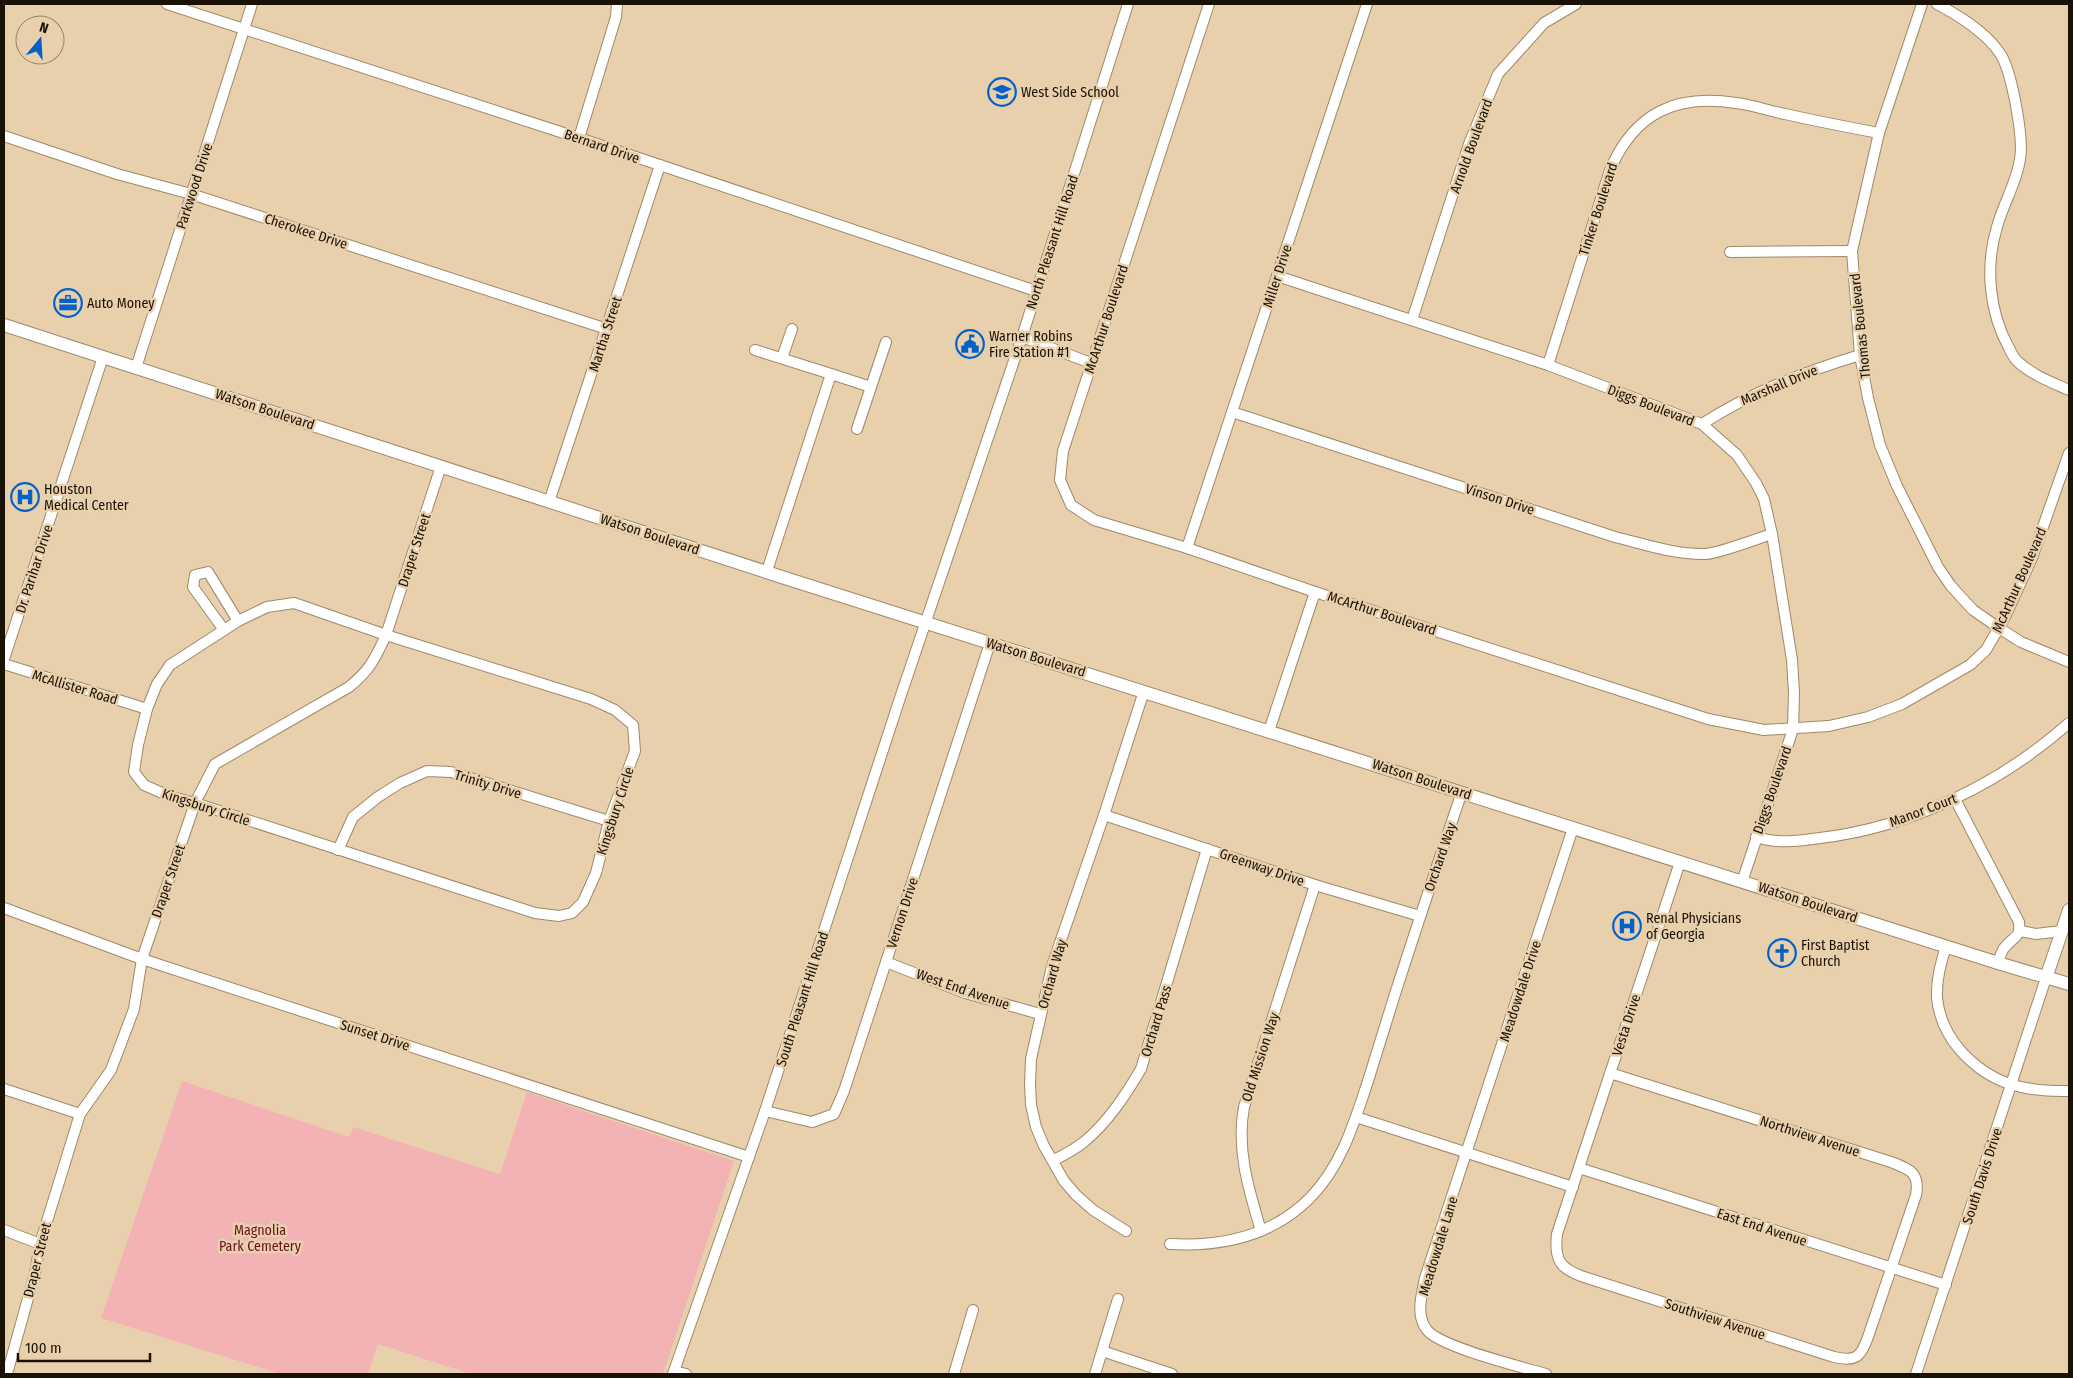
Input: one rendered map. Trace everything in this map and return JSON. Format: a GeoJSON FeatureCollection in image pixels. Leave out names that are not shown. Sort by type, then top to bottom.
{"type":"FeatureCollection","features":[{"type":"Feature","properties":{"kind":"main road","name":"Watson Boulevard"},"geometry":{"type":"LineString","coordinates":[[4,325],[990,643],[2069,984]]}},
{"type":"Feature","properties":{"kind":"main road"},"geometry":{"type":"LineString","coordinates":[[2046,978],[2069,910]]}},
{"type":"Feature","properties":{"kind":"street","name":"Bernard Drive"},"geometry":{"type":"LineString","coordinates":[[167,4],[579,138],[1036,291]]}},
{"type":"Feature","properties":{"kind":"street","name":"Parkwood Drive"},"geometry":{"type":"LineString","coordinates":[[136,368],[252,4]]}},
{"type":"Feature","properties":{"kind":"street"},"geometry":{"type":"LineString","coordinates":[[579,138],[616,17],[617,4]]}},
{"type":"Feature","properties":{"kind":"street","name":"North Pleasant Hill Road"},"geometry":{"type":"LineString","coordinates":[[927,622],[1022,338],[1128,4]]}},
{"type":"Feature","properties":{"kind":"street","name":"McArthur Boulevard"},"geometry":{"type":"LineString","coordinates":[[1209,4],[1063,451],[1060,480],[1071,505],[1094,520],[1188,548],[1315,592],[1708,719],[1764,730],[1793,729],[1829,726],[1868,717],[1902,704],[1970,665],[1986,650],[2000,628],[2032,558],[2069,453]]}},
{"type":"Feature","properties":{"kind":"street","name":"Miller Drive"},"geometry":{"type":"LineString","coordinates":[[1188,548],[1367,4]]}},
{"type":"Feature","properties":{"kind":"street","name":"Arnold Boulevard"},"geometry":{"type":"LineString","coordinates":[[1412,320],[1469,144],[1498,74],[1544,23],[1576,4]]}},
{"type":"Feature","properties":{"kind":"street","name":"Thomas Boulevard"},"geometry":{"type":"LineString","coordinates":[[1922,4],[1878,133],[1852,251],[1860,355],[1880,445],[1919,531],[1938,567],[1951,586],[1972,610],[2021,642],[2069,662]]}},
{"type":"Feature","properties":{"kind":"street"},"geometry":{"type":"LineString","coordinates":[[1937,4],[1970,25],[2001,56],[2012,88],[2021,140],[2020,159],[1997,227],[1992,258],[1991,287],[2000,332],[2015,359],[2033,374],[2069,390]]}},
{"type":"Feature","properties":{"kind":"street","name":"Tinker Boulevard"},"geometry":{"type":"LineString","coordinates":[[1548,365],[1610,170],[1616,156],[1635,128],[1671,106],[1711,100],[1737,103],[1878,133]]}},
{"type":"Feature","properties":{"kind":"street","name":"Cherokee Drive"},"geometry":{"type":"LineString","coordinates":[[4,136],[118,174],[191,194],[607,328]]}},
{"type":"Feature","properties":{"kind":"street","name":"Martha Street"},"geometry":{"type":"LineString","coordinates":[[549,502],[660,165]]}},
{"type":"Feature","properties":{"kind":"street"},"geometry":{"type":"LineString","coordinates":[[1730,252],[1852,251]]}},
{"type":"Feature","properties":{"kind":"street","name":"Diggs Boulevard"},"geometry":{"type":"LineString","coordinates":[[1277,276],[1548,365],[1702,424],[1737,455],[1756,483],[1764,499],[1772,534],[1792,660],[1794,693],[1793,729],[1742,882]]}},
{"type":"Feature","properties":{"kind":"street"},"geometry":{"type":"LineString","coordinates":[[782,358],[792,329]]}},
{"type":"Feature","properties":{"kind":"street"},"geometry":{"type":"LineString","coordinates":[[1022,338],[1091,363]]}},
{"type":"Feature","properties":{"kind":"street"},"geometry":{"type":"LineString","coordinates":[[858,429],[886,342]]}},
{"type":"Feature","properties":{"kind":"street"},"geometry":{"type":"LineString","coordinates":[[755,350],[871,387]]}},
{"type":"Feature","properties":{"kind":"street","name":"Marshall Drive"},"geometry":{"type":"LineString","coordinates":[[1702,424],[1732,405],[1811,370],[1860,355]]}},
{"type":"Feature","properties":{"kind":"street","name":"Dr. Parihar Drive"},"geometry":{"type":"LineString","coordinates":[[4,659],[103,357]]}},
{"type":"Feature","properties":{"kind":"street"},"geometry":{"type":"LineString","coordinates":[[767,571],[830,374]]}},
{"type":"Feature","properties":{"kind":"street","name":"Vinson Drive"},"geometry":{"type":"LineString","coordinates":[[1232,412],[1615,537],[1654,547],[1707,554],[1772,534]]}},
{"type":"Feature","properties":{"kind":"street","name":"Draper Street"},"geometry":{"type":"LineString","coordinates":[[6,1373],[35,1273],[40,1244],[80,1114],[111,1070],[134,1009],[142,959],[195,803],[215,764],[349,687],[365,674],[374,661],[386,635],[441,466]]}},
{"type":"Feature","properties":{"kind":"street"},"geometry":{"type":"LineString","coordinates":[[224,630],[193,587],[195,575],[208,572],[238,621]]}},
{"type":"Feature","properties":{"kind":"street"},"geometry":{"type":"LineString","coordinates":[[1269,732],[1315,592]]}},
{"type":"Feature","properties":{"kind":"street","name":"Kingsbury Circle"},"geometry":{"type":"LineString","coordinates":[[294,603],[386,635],[591,699],[615,710],[633,725],[634,750],[610,821],[596,873],[583,902],[572,913],[559,916],[535,912],[169,796],[144,785],[134,772],[138,745],[147,709],[157,684],[170,665],[238,621],[267,607],[294,603]]}},
{"type":"Feature","properties":{"kind":"street","name":"South Pleasant Hill Road"},"geometry":{"type":"LineString","coordinates":[[673,1372],[765,1111],[897,707],[927,622]]}},
{"type":"Feature","properties":{"kind":"street","name":"Vernon Drive"},"geometry":{"type":"LineString","coordinates":[[765,1111],[812,1122],[834,1114],[844,1092],[990,643]]}},
{"type":"Feature","properties":{"kind":"street","name":"McAllister Road"},"geometry":{"type":"LineString","coordinates":[[4,664],[147,709]]}},
{"type":"Feature","properties":{"kind":"street","name":"Orchard Way"},"geometry":{"type":"LineString","coordinates":[[1126,1231],[1107,1220],[1076,1195],[1064,1181],[1054,1160],[1044,1146],[1036,1127],[1031,1105],[1031,1059],[1052,966],[1144,691]]}},
{"type":"Feature","properties":{"kind":"street","name":"Manor Court"},"geometry":{"type":"LineString","coordinates":[[1756,838],[1772,842],[1794,842],[1842,836],[1897,823],[1955,799],[2011,768],[2044,745],[2069,723]]}},
{"type":"Feature","properties":{"kind":"street","name":"Trinity Drive"},"geometry":{"type":"LineString","coordinates":[[338,850],[353,817],[378,797],[400,783],[427,771],[451,772],[610,821]]}},
{"type":"Feature","properties":{"kind":"street","name":"Orchard Way"},"geometry":{"type":"LineString","coordinates":[[1170,1244],[1219,1244],[1241,1239],[1261,1231],[1294,1212],[1324,1183],[1336,1166],[1356,1117],[1462,792]]}},
{"type":"Feature","properties":{"kind":"street"},"geometry":{"type":"LineString","coordinates":[[1955,799],[2018,922],[2020,931],[2004,948],[1998,963]]}},
{"type":"Feature","properties":{"kind":"street","name":"Greenway Drive"},"geometry":{"type":"LineString","coordinates":[[1104,815],[1315,885],[1420,916]]}},
{"type":"Feature","properties":{"kind":"street","name":"Meadowdale Drive"},"geometry":{"type":"LineString","coordinates":[[1467,1153],[1573,828]]}},
{"type":"Feature","properties":{"kind":"street","name":"Orchard Pass"},"geometry":{"type":"LineString","coordinates":[[1054,1160],[1083,1143],[1106,1120],[1125,1096],[1142,1069],[1207,848]]}},
{"type":"Feature","properties":{"kind":"street","name":"Vesta Drive"},"geometry":{"type":"LineString","coordinates":[[1573,1187],[1680,862]]}},
{"type":"Feature","properties":{"kind":"street","name":"Old Mission Way"},"geometry":{"type":"LineString","coordinates":[[1261,1231],[1245,1176],[1241,1142],[1244,1107],[1315,885]]}},
{"type":"Feature","properties":{"kind":"street","name":"Sunset Drive"},"geometry":{"type":"LineString","coordinates":[[4,908],[142,959],[749,1158]]}},
{"type":"Feature","properties":{"kind":"street"},"geometry":{"type":"LineString","coordinates":[[2020,931],[2036,934],[2062,931]]}},
{"type":"Feature","properties":{"kind":"street"},"geometry":{"type":"LineString","coordinates":[[1946,946],[1938,977],[1937,998],[1942,1022],[1953,1042],[1974,1066],[1995,1079],[2044,1092],[2069,1091]]}},
{"type":"Feature","properties":{"kind":"street","name":"West End Avenue"},"geometry":{"type":"LineString","coordinates":[[886,962],[965,993],[1040,1014]]}},
{"type":"Feature","properties":{"kind":"street","name":"South Davis Drive"},"geometry":{"type":"LineString","coordinates":[[1916,1374],[2046,978]]}},
{"type":"Feature","properties":{"kind":"street","name":"Northview Avenue"},"geometry":{"type":"LineString","coordinates":[[1610,1073],[1891,1162],[1912,1172],[1916,1177],[1916,1195],[1891,1268]]}},
{"type":"Feature","properties":{"kind":"street"},"geometry":{"type":"LineString","coordinates":[[4,1089],[80,1114]]}},
{"type":"Feature","properties":{"kind":"street"},"geometry":{"type":"LineString","coordinates":[[1356,1117],[1573,1187]]}},
{"type":"Feature","properties":{"kind":"street","name":"Meadowdale Lane"},"geometry":{"type":"LineString","coordinates":[[1467,1153],[1425,1278],[1419,1306],[1421,1319],[1427,1330],[1442,1342],[1546,1374]]}},
{"type":"Feature","properties":{"kind":"street","name":"East End Avenue"},"geometry":{"type":"LineString","coordinates":[[1579,1168],[1946,1285]]}},
{"type":"Feature","properties":{"kind":"street","name":"Southview Avenue"},"geometry":{"type":"LineString","coordinates":[[1573,1187],[1557,1234],[1556,1245],[1556,1254],[1562,1266],[1570,1272],[1834,1357],[1853,1359],[1864,1350],[1891,1268]]}},
{"type":"Feature","properties":{"kind":"street"},"geometry":{"type":"LineString","coordinates":[[4,1230],[40,1244]]}},
{"type":"Feature","properties":{"kind":"street"},"geometry":{"type":"LineString","coordinates":[[1095,1374],[1118,1299]]}},
{"type":"Feature","properties":{"kind":"street"},"geometry":{"type":"LineString","coordinates":[[954,1374],[973,1310]]}},
{"type":"Feature","properties":{"kind":"street"},"geometry":{"type":"LineString","coordinates":[[1102,1351],[1172,1374]]}},
{"type":"Feature","properties":{"kind":"street"},"geometry":{"type":"LineString","coordinates":[[673,1372],[686,1374]]}},
{"type":"Feature","properties":{"kind":"green space","name":"Magnolia Park Cemetery"},"geometry":{"type":"Polygon","coordinates":[[[182,1081],[349,1137],[353,1127],[500,1174],[527,1092],[734,1161],[663,1374],[471,1374],[378,1344],[368,1374],[280,1374],[101,1318],[182,1081]]]}},
{"type":"Feature","properties":{"kind":"place","name":"West Side School"},"geometry":{"type":"Point","coordinates":[1002,92]}},
{"type":"Feature","properties":{"kind":"place","name":"Auto Money"},"geometry":{"type":"Point","coordinates":[68,303]}},
{"type":"Feature","properties":{"kind":"place","name":"Warner Robins Fire Station #1"},"geometry":{"type":"Point","coordinates":[970,344]}},
{"type":"Feature","properties":{"kind":"place","name":"Houston Medical Center"},"geometry":{"type":"Point","coordinates":[25,497]}},
{"type":"Feature","properties":{"kind":"place","name":"Renal Physicians of Georgia"},"geometry":{"type":"Point","coordinates":[1627,926]}},
{"type":"Feature","properties":{"kind":"place","name":"First Baptist Church"},"geometry":{"type":"Point","coordinates":[1782,953]}}]}
